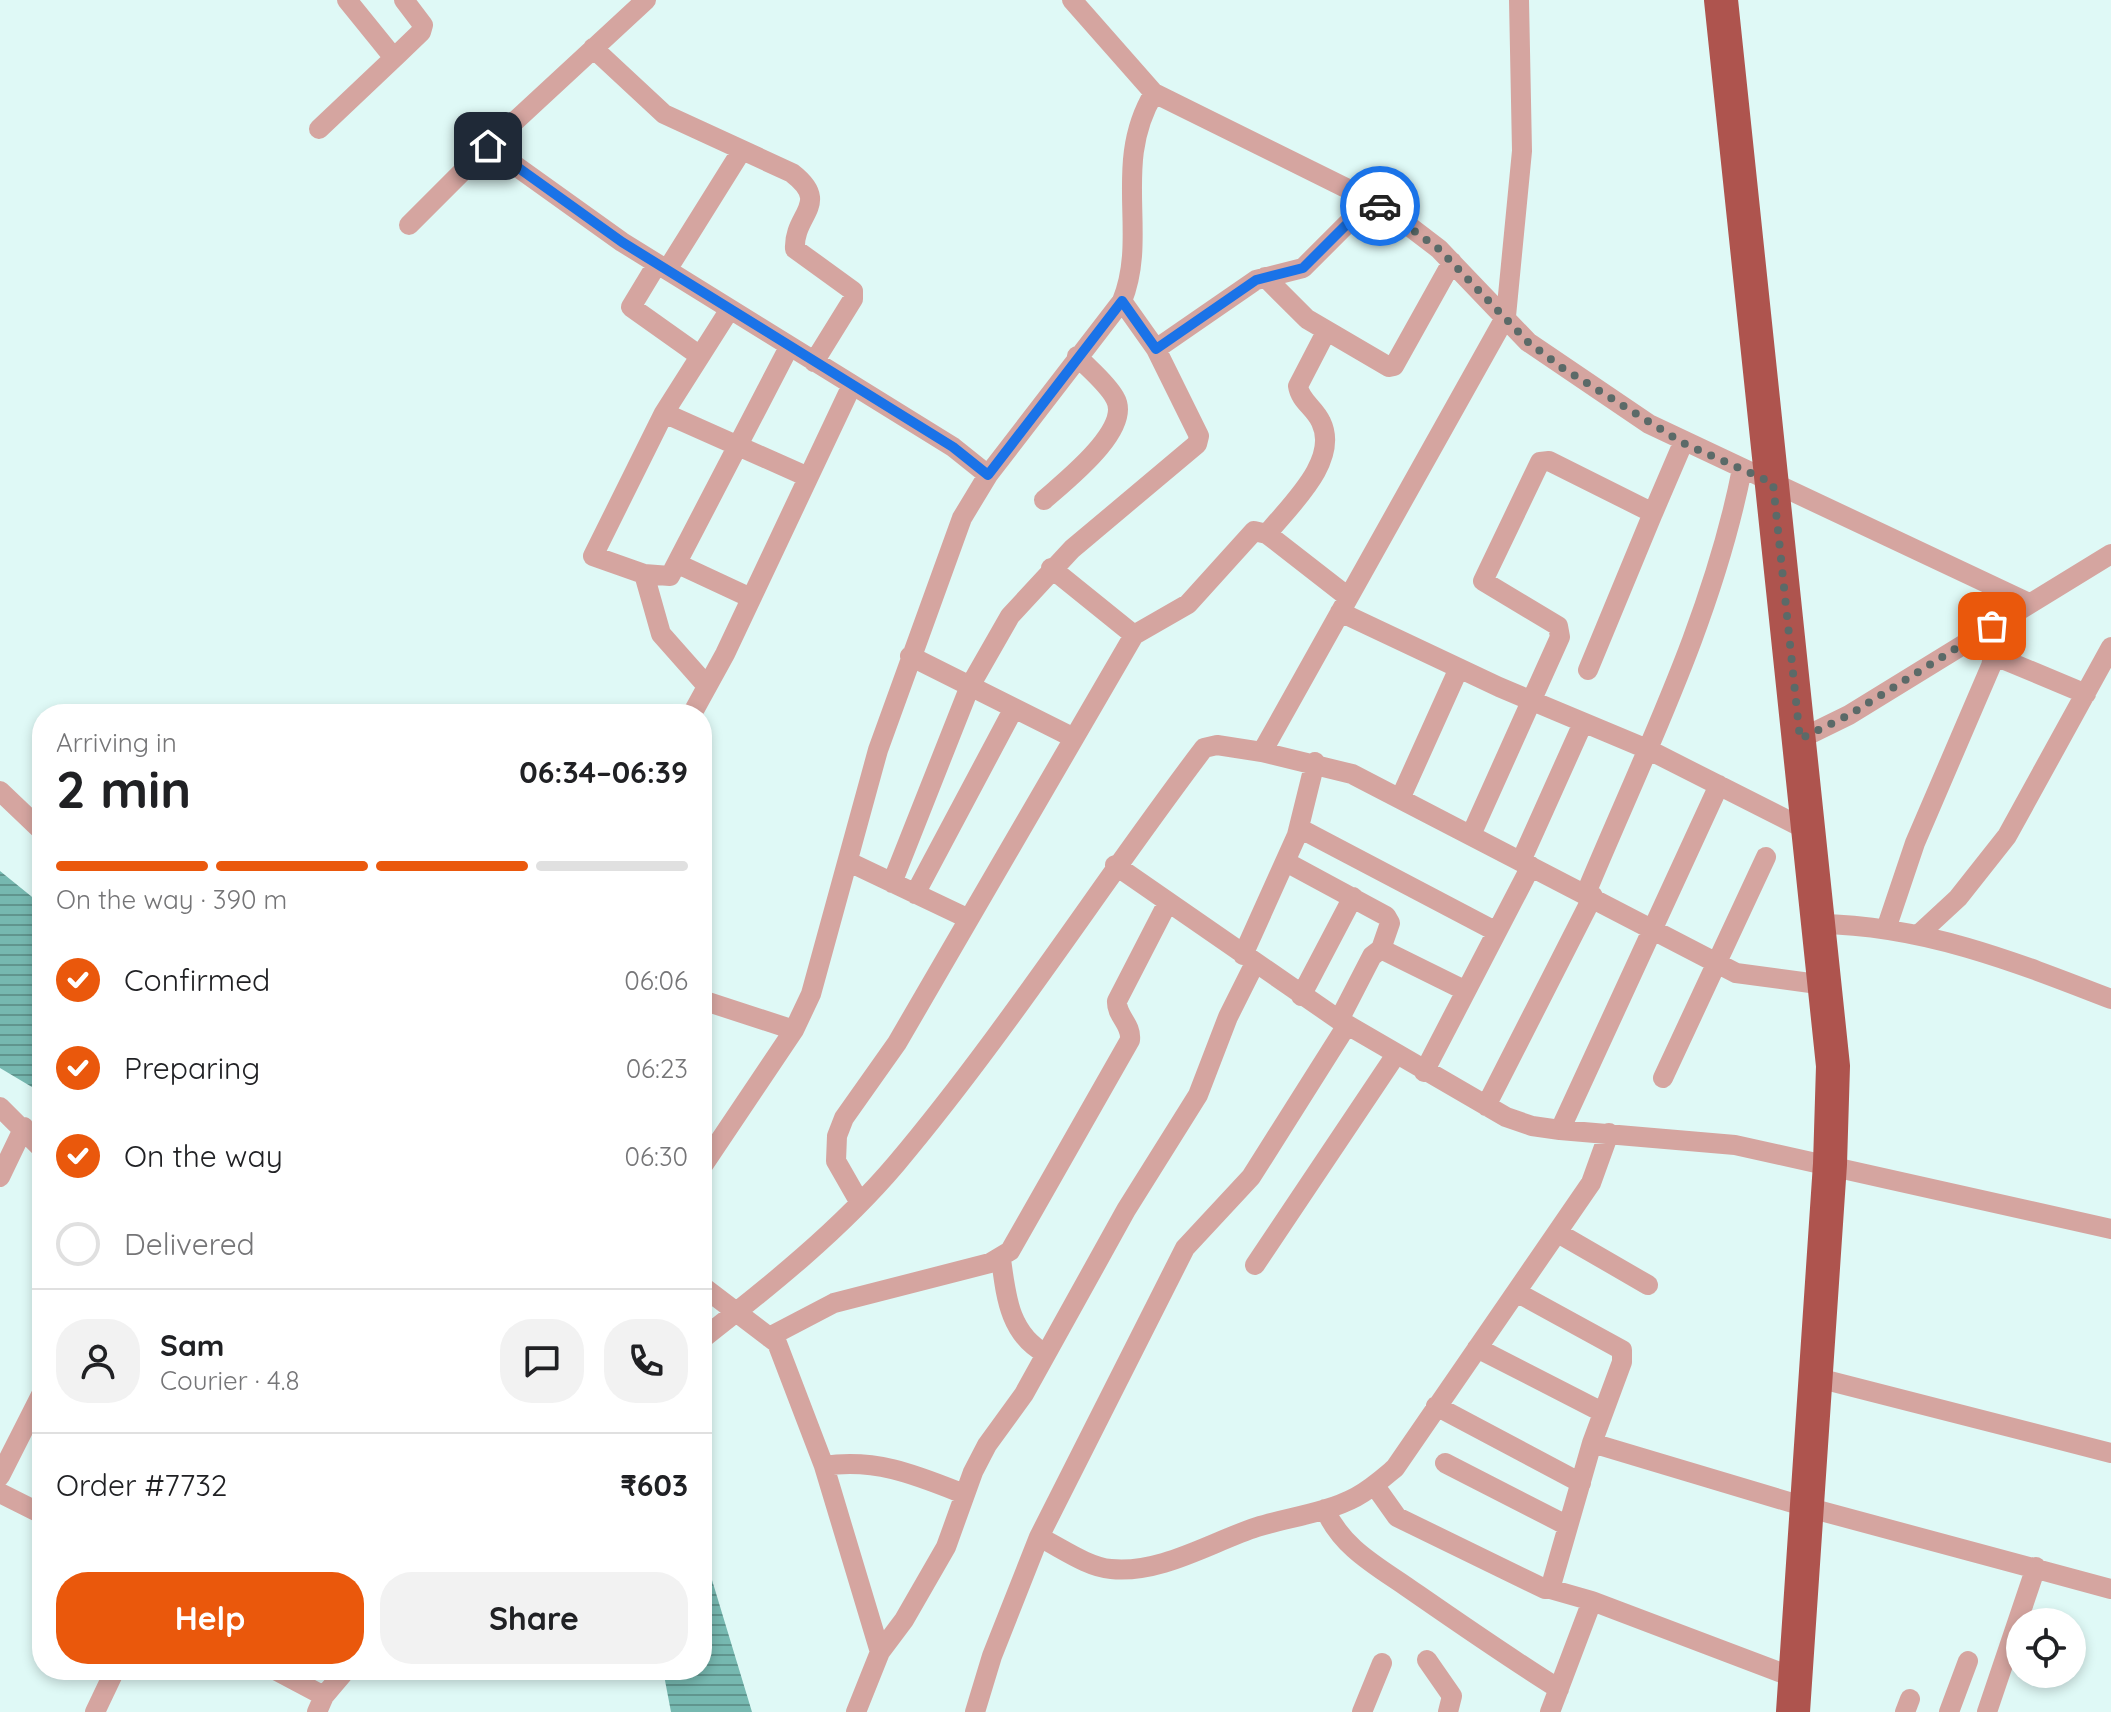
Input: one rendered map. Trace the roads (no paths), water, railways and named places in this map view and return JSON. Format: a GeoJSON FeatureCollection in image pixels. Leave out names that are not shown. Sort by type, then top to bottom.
{"type":"FeatureCollection","features":[{"type":"Feature","properties":{"kind":"highway"},"geometry":{"type":"LineString","coordinates":[[1721,0],[1758,476],[1800,739],[1833,1066],[1830,1164],[1793,1712]]}},
{"type":"Feature","properties":{"kind":"street"},"geometry":{"type":"LineString","coordinates":[[347,0],[394,58]]}},
{"type":"Feature","properties":{"kind":"street"},"geometry":{"type":"LineString","coordinates":[[319,129],[421,32],[423,25],[404,0]]}},
{"type":"Feature","properties":{"kind":"street"},"geometry":{"type":"LineString","coordinates":[[409,225],[488,146],[645,0]]}},
{"type":"Feature","properties":{"kind":"street"},"geometry":{"type":"LineString","coordinates":[[1072,0],[1154,93],[1370,201],[1405,223],[1452,262],[1528,342],[1561,367],[1683,443],[2029,603]]}},
{"type":"Feature","properties":{"kind":"street"},"geometry":{"type":"LineString","coordinates":[[1262,752],[1506,316],[1522,151],[1519,0]]}},
{"type":"Feature","properties":{"kind":"street"},"geometry":{"type":"LineString","coordinates":[[593,48],[650,104],[792,173],[806,184],[810,203],[795,249],[853,291],[853,299],[814,362]]}},
{"type":"Feature","properties":{"kind":"street"},"geometry":{"type":"LineString","coordinates":[[712,1152],[794,1030],[819,971],[878,750],[957,530],[988,475],[1122,301],[1129,275],[1132,150],[1141,117],[1154,93]]}},
{"type":"Feature","properties":{"kind":"street"},"geometry":{"type":"LineString","coordinates":[[488,146],[662,267],[953,447],[988,475]]}},
{"type":"Feature","properties":{"kind":"street"},"geometry":{"type":"LineString","coordinates":[[700,356],[631,307],[742,150]]}},
{"type":"Feature","properties":{"kind":"street"},"geometry":{"type":"LineString","coordinates":[[1156,349],[1265,277],[1303,268],[1370,201]]}},
{"type":"Feature","properties":{"kind":"street"},"geometry":{"type":"LineString","coordinates":[[1265,277],[1281,296],[1326,332],[1384,366],[1394,366],[1452,262]]}},
{"type":"Feature","properties":{"kind":"street"},"geometry":{"type":"LineString","coordinates":[[892,883],[970,686],[1010,616],[1051,568],[1197,444],[1199,436],[1156,349],[1122,301]]}},
{"type":"Feature","properties":{"kind":"street"},"geometry":{"type":"LineString","coordinates":[[730,309],[664,413],[593,556],[644,574],[670,576],[789,347]]}},
{"type":"Feature","properties":{"kind":"street"},"geometry":{"type":"LineString","coordinates":[[1267,534],[1308,481],[1326,446],[1321,419],[1299,393],[1298,386],[1326,332]]}},
{"type":"Feature","properties":{"kind":"street"},"geometry":{"type":"LineString","coordinates":[[1044,500],[1095,452],[1114,427],[1117,416],[1115,398],[1077,356]]}},
{"type":"Feature","properties":{"kind":"street"},"geometry":{"type":"LineString","coordinates":[[697,704],[852,385]]}},
{"type":"Feature","properties":{"kind":"street"},"geometry":{"type":"LineString","coordinates":[[664,413],[808,477]]}},
{"type":"Feature","properties":{"kind":"street"},"geometry":{"type":"LineString","coordinates":[[1588,670],[1683,443]]}},
{"type":"Feature","properties":{"kind":"street"},"geometry":{"type":"LineString","coordinates":[[1471,835],[1561,631],[1483,581],[1540,462],[1549,461],[1653,513]]}},
{"type":"Feature","properties":{"kind":"street"},"geometry":{"type":"LineString","coordinates":[[1486,1106],[1589,894],[1685,661],[1721,559],[1758,476]]}},
{"type":"Feature","properties":{"kind":"street"},"geometry":{"type":"LineString","coordinates":[[860,1203],[836,1161],[840,1127],[897,1043],[1134,635],[1188,604],[1254,531],[1267,534],[1344,604],[1459,668],[1647,749],[1809,831]]}},
{"type":"Feature","properties":{"kind":"street"},"geometry":{"type":"LineString","coordinates":[[1800,739],[1849,715],[2029,603],[2109,559]]}},
{"type":"Feature","properties":{"kind":"street"},"geometry":{"type":"LineString","coordinates":[[678,564],[751,598]]}},
{"type":"Feature","properties":{"kind":"street"},"geometry":{"type":"LineString","coordinates":[[1051,568],[1134,635]]}},
{"type":"Feature","properties":{"kind":"street"},"geometry":{"type":"LineString","coordinates":[[644,574],[661,634],[707,686]]}},
{"type":"Feature","properties":{"kind":"street"},"geometry":{"type":"LineString","coordinates":[[1886,929],[1915,843],[1948,773],[1995,656],[1992,626]]}},
{"type":"Feature","properties":{"kind":"street"},"geometry":{"type":"LineString","coordinates":[[1918,935],[1958,898],[1990,860],[2111,647]]}},
{"type":"Feature","properties":{"kind":"street"},"geometry":{"type":"LineString","coordinates":[[910,656],[1072,737]]}},
{"type":"Feature","properties":{"kind":"street"},"geometry":{"type":"LineString","coordinates":[[1995,656],[2086,694]]}},
{"type":"Feature","properties":{"kind":"street"},"geometry":{"type":"LineString","coordinates":[[1400,799],[1459,668]]}},
{"type":"Feature","properties":{"kind":"street"},"geometry":{"type":"LineString","coordinates":[[915,894],[1014,708]]}},
{"type":"Feature","properties":{"kind":"street"},"geometry":{"type":"LineString","coordinates":[[1424,1072],[1526,863],[1583,723]]}},
{"type":"Feature","properties":{"kind":"street"},"geometry":{"type":"LineString","coordinates":[[712,1331],[860,1203],[895,1165],[996,1037],[1115,865],[1204,748],[1217,745],[1262,752],[1315,762],[1352,774],[1589,894],[1716,965],[1751,978],[1825,985]]}},
{"type":"Feature","properties":{"kind":"street"},"geometry":{"type":"LineString","coordinates":[[856,1712],[880,1652],[946,1547],[964,1494],[987,1445],[1012,1412],[1126,1210],[1198,1095],[1299,828],[1315,762]]}},
{"type":"Feature","properties":{"kind":"street"},"geometry":{"type":"LineString","coordinates":[[1560,1130],[1650,928],[1719,785]]}},
{"type":"Feature","properties":{"kind":"street"},"geometry":{"type":"LineString","coordinates":[[0,791],[32,821]]}},
{"type":"Feature","properties":{"kind":"street"},"geometry":{"type":"LineString","coordinates":[[1299,828],[1495,931]]}},
{"type":"Feature","properties":{"kind":"street"},"geometry":{"type":"LineString","coordinates":[[1663,1078],[1766,857]]}},
{"type":"Feature","properties":{"kind":"street"},"geometry":{"type":"LineString","coordinates":[[849,862],[969,919]]}},
{"type":"Feature","properties":{"kind":"street"},"geometry":{"type":"LineString","coordinates":[[975,1712],[997,1642],[1039,1537],[1185,1248],[1251,1177],[1343,1022],[1372,956],[1381,949],[1390,923],[1386,916],[1286,862]]}},
{"type":"Feature","properties":{"kind":"street"},"geometry":{"type":"LineString","coordinates":[[1115,865],[1301,996],[1395,1056],[1486,1106],[1532,1126],[1714,1142],[1830,1164],[2111,1229]]}},
{"type":"Feature","properties":{"kind":"street"},"geometry":{"type":"LineString","coordinates":[[1301,996],[1353,897]]}},
{"type":"Feature","properties":{"kind":"street"},"geometry":{"type":"LineString","coordinates":[[769,1337],[834,1303],[1001,1259],[1010,1251],[1130,1040],[1129,1029],[1117,1009],[1117,1001],[1168,902]]}},
{"type":"Feature","properties":{"kind":"street"},"geometry":{"type":"LineString","coordinates":[[1819,924],[1886,929],[1959,944],[2111,999]]}},
{"type":"Feature","properties":{"kind":"street"},"geometry":{"type":"LineString","coordinates":[[1381,949],[1464,990]]}},
{"type":"Feature","properties":{"kind":"street"},"geometry":{"type":"LineString","coordinates":[[712,1003],[794,1030]]}},
{"type":"Feature","properties":{"kind":"street"},"geometry":{"type":"LineString","coordinates":[[1255,1265],[1395,1056]]}},
{"type":"Feature","properties":{"kind":"street"},"geometry":{"type":"LineString","coordinates":[[0,1107],[32,1137]]}},
{"type":"Feature","properties":{"kind":"street"},"geometry":{"type":"LineString","coordinates":[[0,1177],[24,1127]]}},
{"type":"Feature","properties":{"kind":"street"},"geometry":{"type":"LineString","coordinates":[[1039,1537],[1114,1570],[1171,1560],[1232,1535],[1325,1509],[1375,1486],[1395,1468],[1558,1233],[1591,1183],[1609,1133]]}},
{"type":"Feature","properties":{"kind":"street"},"geometry":{"type":"LineString","coordinates":[[1558,1233],[1648,1285]]}},
{"type":"Feature","properties":{"kind":"street"},"geometry":{"type":"LineString","coordinates":[[1001,1259],[1012,1319],[1033,1347],[1046,1354]]}},
{"type":"Feature","properties":{"kind":"street"},"geometry":{"type":"LineString","coordinates":[[1518,1293],[1622,1350],[1622,1362],[1592,1443],[1550,1589]]}},
{"type":"Feature","properties":{"kind":"street"},"geometry":{"type":"LineString","coordinates":[[712,1294],[777,1343],[824,1466],[880,1652]]}},
{"type":"Feature","properties":{"kind":"street"},"geometry":{"type":"LineString","coordinates":[[1477,1348],[1602,1412]]}},
{"type":"Feature","properties":{"kind":"street"},"geometry":{"type":"LineString","coordinates":[[1814,1377],[2111,1453]]}},
{"type":"Feature","properties":{"kind":"street"},"geometry":{"type":"LineString","coordinates":[[1436,1406],[1581,1483]]}},
{"type":"Feature","properties":{"kind":"street"},"geometry":{"type":"LineString","coordinates":[[0,1476],[32,1413]]}},
{"type":"Feature","properties":{"kind":"street"},"geometry":{"type":"LineString","coordinates":[[1592,1443],[1806,1507],[2111,1589]]}},
{"type":"Feature","properties":{"kind":"street"},"geometry":{"type":"LineString","coordinates":[[824,1466],[848,1462],[886,1465],[964,1494]]}},
{"type":"Feature","properties":{"kind":"street"},"geometry":{"type":"LineString","coordinates":[[1445,1463],[1568,1526]]}},
{"type":"Feature","properties":{"kind":"street"},"geometry":{"type":"LineString","coordinates":[[1375,1486],[1397,1517],[1535,1585],[1592,1601],[1795,1678]]}},
{"type":"Feature","properties":{"kind":"street"},"geometry":{"type":"LineString","coordinates":[[0,1493],[32,1509]]}},
{"type":"Feature","properties":{"kind":"street"},"geometry":{"type":"LineString","coordinates":[[1325,1509],[1337,1532],[1364,1557],[1461,1628],[1559,1689]]}},
{"type":"Feature","properties":{"kind":"street"},"geometry":{"type":"LineString","coordinates":[[1987,1712],[2036,1567]]}},
{"type":"Feature","properties":{"kind":"street"},"geometry":{"type":"LineString","coordinates":[[1550,1712],[1592,1601]]}},
{"type":"Feature","properties":{"kind":"street"},"geometry":{"type":"LineString","coordinates":[[1427,1660],[1452,1696],[1448,1712]]}},
{"type":"Feature","properties":{"kind":"street"},"geometry":{"type":"LineString","coordinates":[[1949,1712],[1968,1661]]}},
{"type":"Feature","properties":{"kind":"street"},"geometry":{"type":"LineString","coordinates":[[1362,1712],[1382,1663]]}},
{"type":"Feature","properties":{"kind":"street"},"geometry":{"type":"LineString","coordinates":[[95,1712],[110,1680]]}},
{"type":"Feature","properties":{"kind":"street"},"geometry":{"type":"LineString","coordinates":[[289,1680],[321,1704],[339,1680]]}}]}
